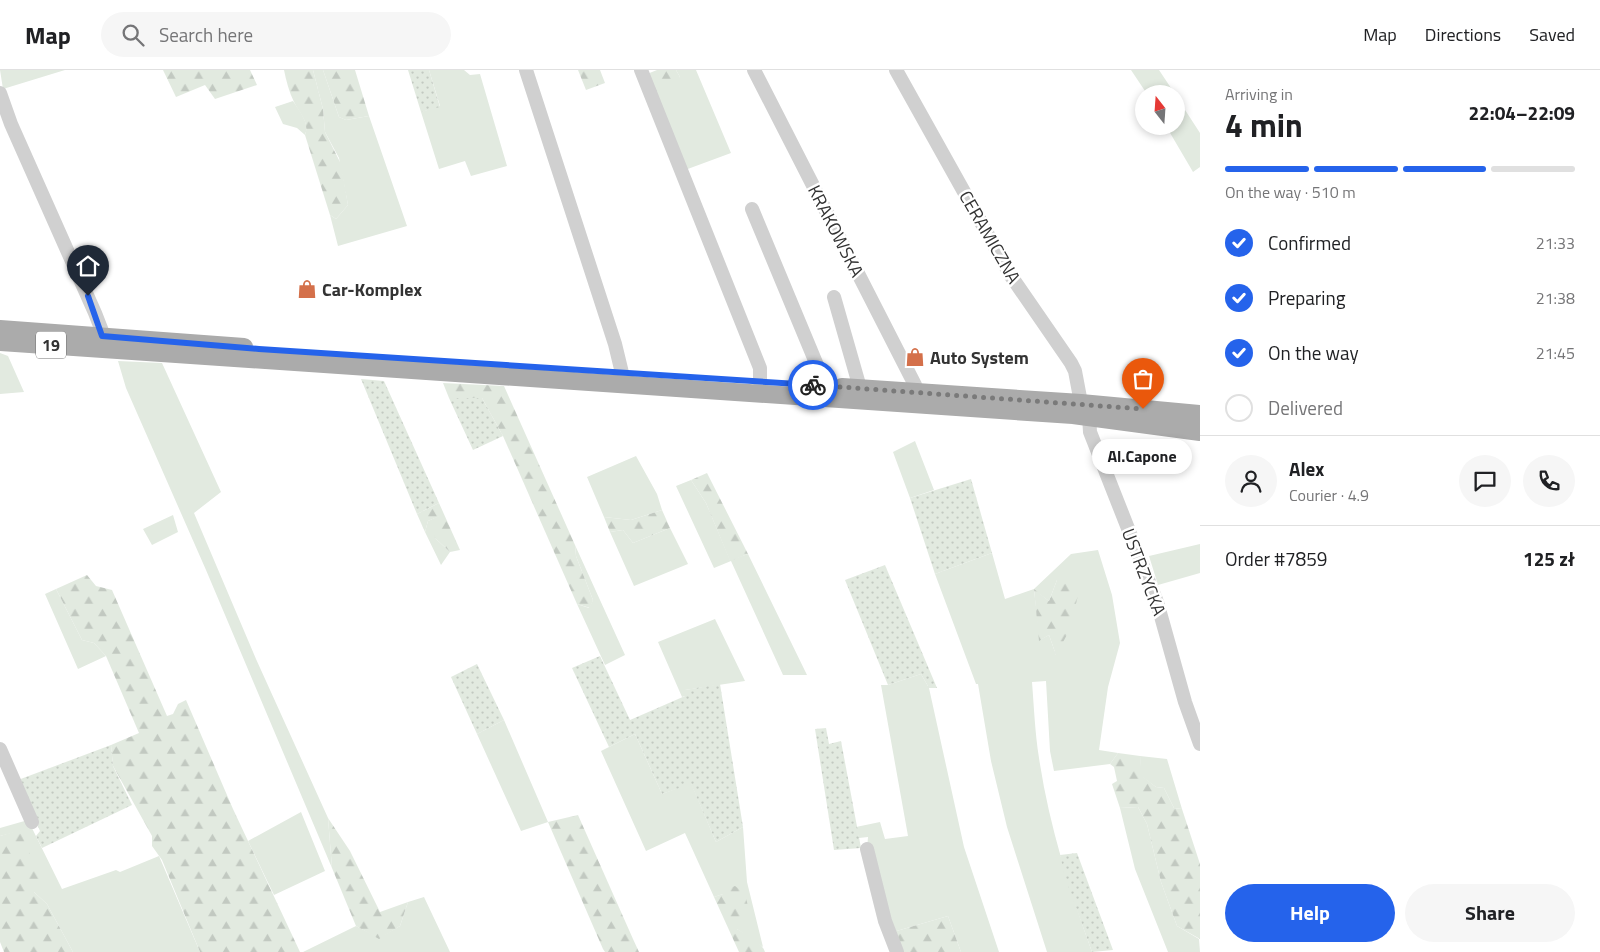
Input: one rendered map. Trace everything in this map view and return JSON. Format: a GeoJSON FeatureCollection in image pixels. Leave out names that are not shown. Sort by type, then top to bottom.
{"type":"FeatureCollection","features":[{"type":"Feature","properties":{"kind":"main road","name":"19"},"geometry":{"type":"LineString","coordinates":[[0,329],[102,342],[770,393],[1085,410],[1200,414]]}},
{"type":"Feature","properties":{"kind":"main road","name":"19"},"geometry":{"type":"LineString","coordinates":[[0,342],[102,342],[916,392],[1085,410],[1200,432]]}},
{"type":"Feature","properties":{"kind":"street"},"geometry":{"type":"LineString","coordinates":[[526,70],[615,344],[622,373]]}},
{"type":"Feature","properties":{"kind":"street"},"geometry":{"type":"LineString","coordinates":[[641,70],[760,368],[760,382]]}},
{"type":"Feature","properties":{"kind":"street","name":"KRAKOWSKA"},"geometry":{"type":"LineString","coordinates":[[754,70],[915,385],[916,392]]}},
{"type":"Feature","properties":{"kind":"street","name":"CERAMICZNA"},"geometry":{"type":"LineString","coordinates":[[896,70],[1011,276],[1071,363],[1075,371],[1085,410]]}},
{"type":"Feature","properties":{"kind":"street"},"geometry":{"type":"LineString","coordinates":[[0,93],[11,124],[96,313],[102,342]]}},
{"type":"Feature","properties":{"kind":"street"},"geometry":{"type":"LineString","coordinates":[[752,209],[819,370],[821,386]]}},
{"type":"Feature","properties":{"kind":"street"},"geometry":{"type":"LineString","coordinates":[[834,297],[860,388]]}},
{"type":"Feature","properties":{"kind":"street","name":"USTRZYCKA"},"geometry":{"type":"LineString","coordinates":[[1085,410],[1090,432],[1103,468],[1157,602],[1185,702],[1200,744]]}},
{"type":"Feature","properties":{"kind":"street"},"geometry":{"type":"LineString","coordinates":[[0,749],[32,822]]}},
{"type":"Feature","properties":{"kind":"street"},"geometry":{"type":"LineString","coordinates":[[867,850],[885,921],[897,952]]}},
{"type":"Feature","properties":{"kind":"green space"},"geometry":{"type":"Polygon","coordinates":[[[0,70],[65,70],[3,89],[0,70]]]}},
{"type":"Feature","properties":{"kind":"green space"},"geometry":{"type":"Polygon","coordinates":[[[163,70],[250,70],[257,85],[215,99],[205,85],[176,97],[163,70]]]}},
{"type":"Feature","properties":{"kind":"green space"},"geometry":{"type":"Polygon","coordinates":[[[284,70],[313,70],[323,109],[325,132],[341,164],[348,205],[336,219],[330,215],[305,135],[305,122],[292,98],[284,70]]]}},
{"type":"Feature","properties":{"kind":"green space"},"geometry":{"type":"Polygon","coordinates":[[[313,70],[323,70],[339,117],[346,120],[369,116],[407,226],[338,246],[330,215],[336,219],[348,205],[339,158],[325,132],[323,109],[313,70]]]}},
{"type":"Feature","properties":{"kind":"green space"},"geometry":{"type":"Polygon","coordinates":[[[323,70],[355,70],[369,116],[346,120],[339,117],[323,70]]]}},
{"type":"Feature","properties":{"kind":"green space"},"geometry":{"type":"Polygon","coordinates":[[[408,70],[429,70],[440,107],[421,112],[408,70]]]}},
{"type":"Feature","properties":{"kind":"green space"},"geometry":{"type":"Polygon","coordinates":[[[429,70],[464,70],[470,75],[480,74],[507,166],[471,176],[465,161],[439,169],[421,112],[440,106],[429,70]]]}},
{"type":"Feature","properties":{"kind":"green space"},"geometry":{"type":"Polygon","coordinates":[[[578,70],[600,70],[605,83],[586,90],[578,70]]]}},
{"type":"Feature","properties":{"kind":"green space"},"geometry":{"type":"Polygon","coordinates":[[[657,70],[676,70],[680,77],[673,91],[665,96],[655,93],[647,74],[657,70]]]}},
{"type":"Feature","properties":{"kind":"green space"},"geometry":{"type":"Polygon","coordinates":[[[676,70],[696,70],[731,153],[685,170],[655,93],[680,77],[676,70]]]}},
{"type":"Feature","properties":{"kind":"green space"},"geometry":{"type":"Polygon","coordinates":[[[1131,70],[1159,70],[1169,85],[1141,85],[1131,70]]]}},
{"type":"Feature","properties":{"kind":"green space"},"geometry":{"type":"Polygon","coordinates":[[[293,101],[305,122],[305,135],[297,128],[283,124],[275,107],[293,101]]]}},
{"type":"Feature","properties":{"kind":"green space"},"geometry":{"type":"Polygon","coordinates":[[[1185,110],[1200,133],[1200,167],[1193,172],[1171,135],[1185,135],[1185,110]]]}},
{"type":"Feature","properties":{"kind":"green space"},"geometry":{"type":"Polygon","coordinates":[[[0,353],[8,356],[24,392],[0,394],[0,353]]]}},
{"type":"Feature","properties":{"kind":"green space"},"geometry":{"type":"Polygon","coordinates":[[[118,361],[162,363],[221,492],[194,513],[256,659],[328,818],[332,868],[206,570],[126,388],[118,361]]]}},
{"type":"Feature","properties":{"kind":"green space"},"geometry":{"type":"Polygon","coordinates":[[[361,379],[384,381],[439,503],[417,514],[361,379]]]}},
{"type":"Feature","properties":{"kind":"green space"},"geometry":{"type":"Polygon","coordinates":[[[443,383],[504,386],[575,545],[576,556],[593,600],[590,608],[577,604],[503,436],[482,398],[449,398],[443,383]]]}},
{"type":"Feature","properties":{"kind":"green space"},"geometry":{"type":"Polygon","coordinates":[[[449,398],[482,398],[503,436],[473,450],[449,398]]]}},
{"type":"Feature","properties":{"kind":"green space"},"geometry":{"type":"Polygon","coordinates":[[[915,441],[934,490],[910,498],[893,452],[915,441]]]}},
{"type":"Feature","properties":{"kind":"green space"},"geometry":{"type":"Polygon","coordinates":[[[636,456],[657,494],[662,510],[631,520],[604,517],[587,477],[636,456]]]}},
{"type":"Feature","properties":{"kind":"green space"},"geometry":{"type":"Polygon","coordinates":[[[707,473],[748,554],[730,561],[706,503],[691,480],[707,473]]]}},
{"type":"Feature","properties":{"kind":"green space"},"geometry":{"type":"Polygon","coordinates":[[[971,479],[992,553],[935,574],[910,498],[971,479]]]}},
{"type":"Feature","properties":{"kind":"green space"},"geometry":{"type":"Polygon","coordinates":[[[691,480],[706,503],[730,560],[748,554],[807,675],[783,675],[731,561],[714,568],[676,486],[691,480]]]}},
{"type":"Feature","properties":{"kind":"green space"},"geometry":{"type":"Polygon","coordinates":[[[439,503],[460,550],[450,552],[435,538],[433,526],[440,516],[428,521],[425,532],[417,514],[439,503]]]}},
{"type":"Feature","properties":{"kind":"green space"},"geometry":{"type":"Polygon","coordinates":[[[662,510],[670,528],[633,543],[623,530],[610,532],[604,517],[631,520],[662,510]]]}},
{"type":"Feature","properties":{"kind":"green space"},"geometry":{"type":"Polygon","coordinates":[[[173,515],[178,532],[152,545],[143,529],[173,515]]]}},
{"type":"Feature","properties":{"kind":"green space"},"geometry":{"type":"Polygon","coordinates":[[[441,515],[435,538],[450,552],[441,565],[425,532],[428,521],[441,515]]]}},
{"type":"Feature","properties":{"kind":"green space"},"geometry":{"type":"Polygon","coordinates":[[[670,528],[688,564],[634,586],[610,532],[623,530],[633,543],[670,528]]]}},
{"type":"Feature","properties":{"kind":"green space"},"geometry":{"type":"Polygon","coordinates":[[[1200,544],[1200,573],[1158,585],[1149,556],[1200,544]]]}},
{"type":"Feature","properties":{"kind":"green space"},"geometry":{"type":"Polygon","coordinates":[[[575,545],[625,655],[605,665],[577,604],[589,608],[593,600],[576,556],[575,545]]]}},
{"type":"Feature","properties":{"kind":"green space"},"geometry":{"type":"Polygon","coordinates":[[[1098,550],[1112,595],[1120,643],[1108,687],[1099,750],[1118,753],[1110,764],[1054,771],[1050,751],[1046,681],[1032,682],[1038,749],[1048,808],[1075,904],[1092,952],[1047,952],[1007,827],[991,761],[978,684],[976,684],[935,574],[992,553],[1005,599],[1034,589],[1071,554],[1098,550]],[[1057,580],[1049,601],[1034,590],[1040,640],[1049,635],[1056,655],[1057,580]]]}},
{"type":"Feature","properties":{"kind":"green space"},"geometry":{"type":"Polygon","coordinates":[[[885,565],[937,688],[929,688],[921,674],[888,685],[845,580],[885,565]]]}},
{"type":"Feature","properties":{"kind":"green space"},"geometry":{"type":"Polygon","coordinates":[[[87,575],[96,586],[112,590],[167,716],[173,714],[178,704],[186,700],[233,809],[300,952],[200,952],[162,860],[152,846],[152,836],[113,766],[111,745],[139,733],[106,656],[94,643],[82,640],[56,589],[87,575]]]}},
{"type":"Feature","properties":{"kind":"green space"},"geometry":{"type":"Polygon","coordinates":[[[1057,580],[1065,580],[1080,588],[1069,631],[1056,655],[1049,635],[1039,641],[1034,589],[1049,601],[1057,580]]]}},
{"type":"Feature","properties":{"kind":"green space"},"geometry":{"type":"Polygon","coordinates":[[[56,589],[82,640],[94,643],[106,656],[78,669],[45,594],[56,589]]]}},
{"type":"Feature","properties":{"kind":"green space"},"geometry":{"type":"Polygon","coordinates":[[[715,619],[745,681],[685,690],[685,696],[682,697],[658,642],[715,619]]]}},
{"type":"Feature","properties":{"kind":"green space"},"geometry":{"type":"Polygon","coordinates":[[[600,656],[630,720],[685,696],[685,690],[720,684],[743,827],[716,842],[691,784],[662,794],[635,734],[609,747],[572,668],[600,656]]]}},
{"type":"Feature","properties":{"kind":"green space"},"geometry":{"type":"Polygon","coordinates":[[[477,664],[504,720],[477,734],[451,677],[477,664]]]}},
{"type":"Feature","properties":{"kind":"green space"},"geometry":{"type":"Polygon","coordinates":[[[921,674],[929,688],[964,847],[999,952],[961,952],[948,916],[893,932],[867,849],[868,837],[859,838],[856,827],[880,822],[885,839],[908,836],[881,685],[888,685],[921,674]]]}},
{"type":"Feature","properties":{"kind":"green space"},"geometry":{"type":"Polygon","coordinates":[[[504,720],[548,822],[521,831],[477,734],[504,720]]]}},
{"type":"Feature","properties":{"kind":"green space"},"geometry":{"type":"Polygon","coordinates":[[[826,728],[829,744],[841,741],[861,848],[834,850],[815,729],[826,728]]]}},
{"type":"Feature","properties":{"kind":"green space"},"geometry":{"type":"Polygon","coordinates":[[[635,734],[662,794],[691,783],[716,842],[743,827],[747,882],[763,947],[737,929],[723,894],[714,897],[685,833],[646,851],[601,751],[635,734]]]}},
{"type":"Feature","properties":{"kind":"green space"},"geometry":{"type":"Polygon","coordinates":[[[111,745],[113,766],[132,805],[42,848],[36,836],[40,831],[18,780],[111,745]]]}},
{"type":"Feature","properties":{"kind":"green space"},"geometry":{"type":"Polygon","coordinates":[[[1118,753],[1140,756],[1142,776],[1156,787],[1164,788],[1174,808],[1182,809],[1200,864],[1200,939],[1177,926],[1161,882],[1147,824],[1138,807],[1120,808],[1112,784],[1117,781],[1114,767],[1110,764],[1118,753]]]}},
{"type":"Feature","properties":{"kind":"green space"},"geometry":{"type":"Polygon","coordinates":[[[1140,756],[1167,759],[1182,809],[1174,808],[1164,788],[1156,787],[1141,776],[1140,756]]]}},
{"type":"Feature","properties":{"kind":"green space"},"geometry":{"type":"Polygon","coordinates":[[[1138,807],[1147,824],[1161,882],[1177,926],[1199,939],[1200,952],[1168,952],[1135,869],[1120,808],[1138,807]]]}},
{"type":"Feature","properties":{"kind":"green space"},"geometry":{"type":"Polygon","coordinates":[[[301,812],[325,871],[274,895],[248,841],[301,812]]]}},
{"type":"Feature","properties":{"kind":"green space"},"geometry":{"type":"Polygon","coordinates":[[[578,815],[639,952],[605,952],[603,949],[548,822],[578,815]]]}},
{"type":"Feature","properties":{"kind":"green space"},"geometry":{"type":"Polygon","coordinates":[[[328,818],[350,851],[380,912],[408,902],[400,926],[379,939],[356,926],[332,868],[328,818]]]}},
{"type":"Feature","properties":{"kind":"green space"},"geometry":{"type":"Polygon","coordinates":[[[28,820],[62,889],[116,870],[120,872],[159,856],[200,952],[73,952],[47,904],[34,892],[20,831],[0,836],[0,828],[28,820]]]}},
{"type":"Feature","properties":{"kind":"green space"},"geometry":{"type":"Polygon","coordinates":[[[20,830],[41,881],[34,892],[47,904],[73,952],[4,952],[0,942],[0,836],[20,830]]]}},
{"type":"Feature","properties":{"kind":"green space"},"geometry":{"type":"Polygon","coordinates":[[[1077,853],[1113,950],[1092,952],[1065,877],[1060,855],[1077,853]]]}},
{"type":"Feature","properties":{"kind":"green space"},"geometry":{"type":"Polygon","coordinates":[[[735,886],[745,893],[749,911],[737,929],[757,941],[765,952],[739,952],[714,897],[723,894],[723,890],[735,886]]]}},
{"type":"Feature","properties":{"kind":"green space"},"geometry":{"type":"Polygon","coordinates":[[[424,897],[450,952],[303,952],[356,926],[379,938],[400,926],[408,902],[424,897]]]}},
{"type":"Feature","properties":{"kind":"green space"},"geometry":{"type":"Polygon","coordinates":[[[948,916],[961,952],[903,952],[893,932],[948,916]]]}},
{"type":"Feature","properties":{"kind":"way so far"},"geometry":{"type":"LineString","coordinates":[[813,385],[1143,409]]}},
{"type":"Feature","properties":{"kind":"place","name":"Car-Komplex"},"geometry":{"type":"Point","coordinates":[307,289]}},
{"type":"Feature","properties":{"kind":"place","name":"Auto System"},"geometry":{"type":"Point","coordinates":[915,357]}},
{"type":"Feature","properties":{"kind":"place","name":"Al.Capone"},"geometry":{"type":"Point","coordinates":[1143,409]}},
{"type":"Feature","properties":{"kind":"route"},"geometry":{"type":"LineString","coordinates":[[88,296],[96,313],[102,336],[225,344],[259,349],[813,385]]}}]}
